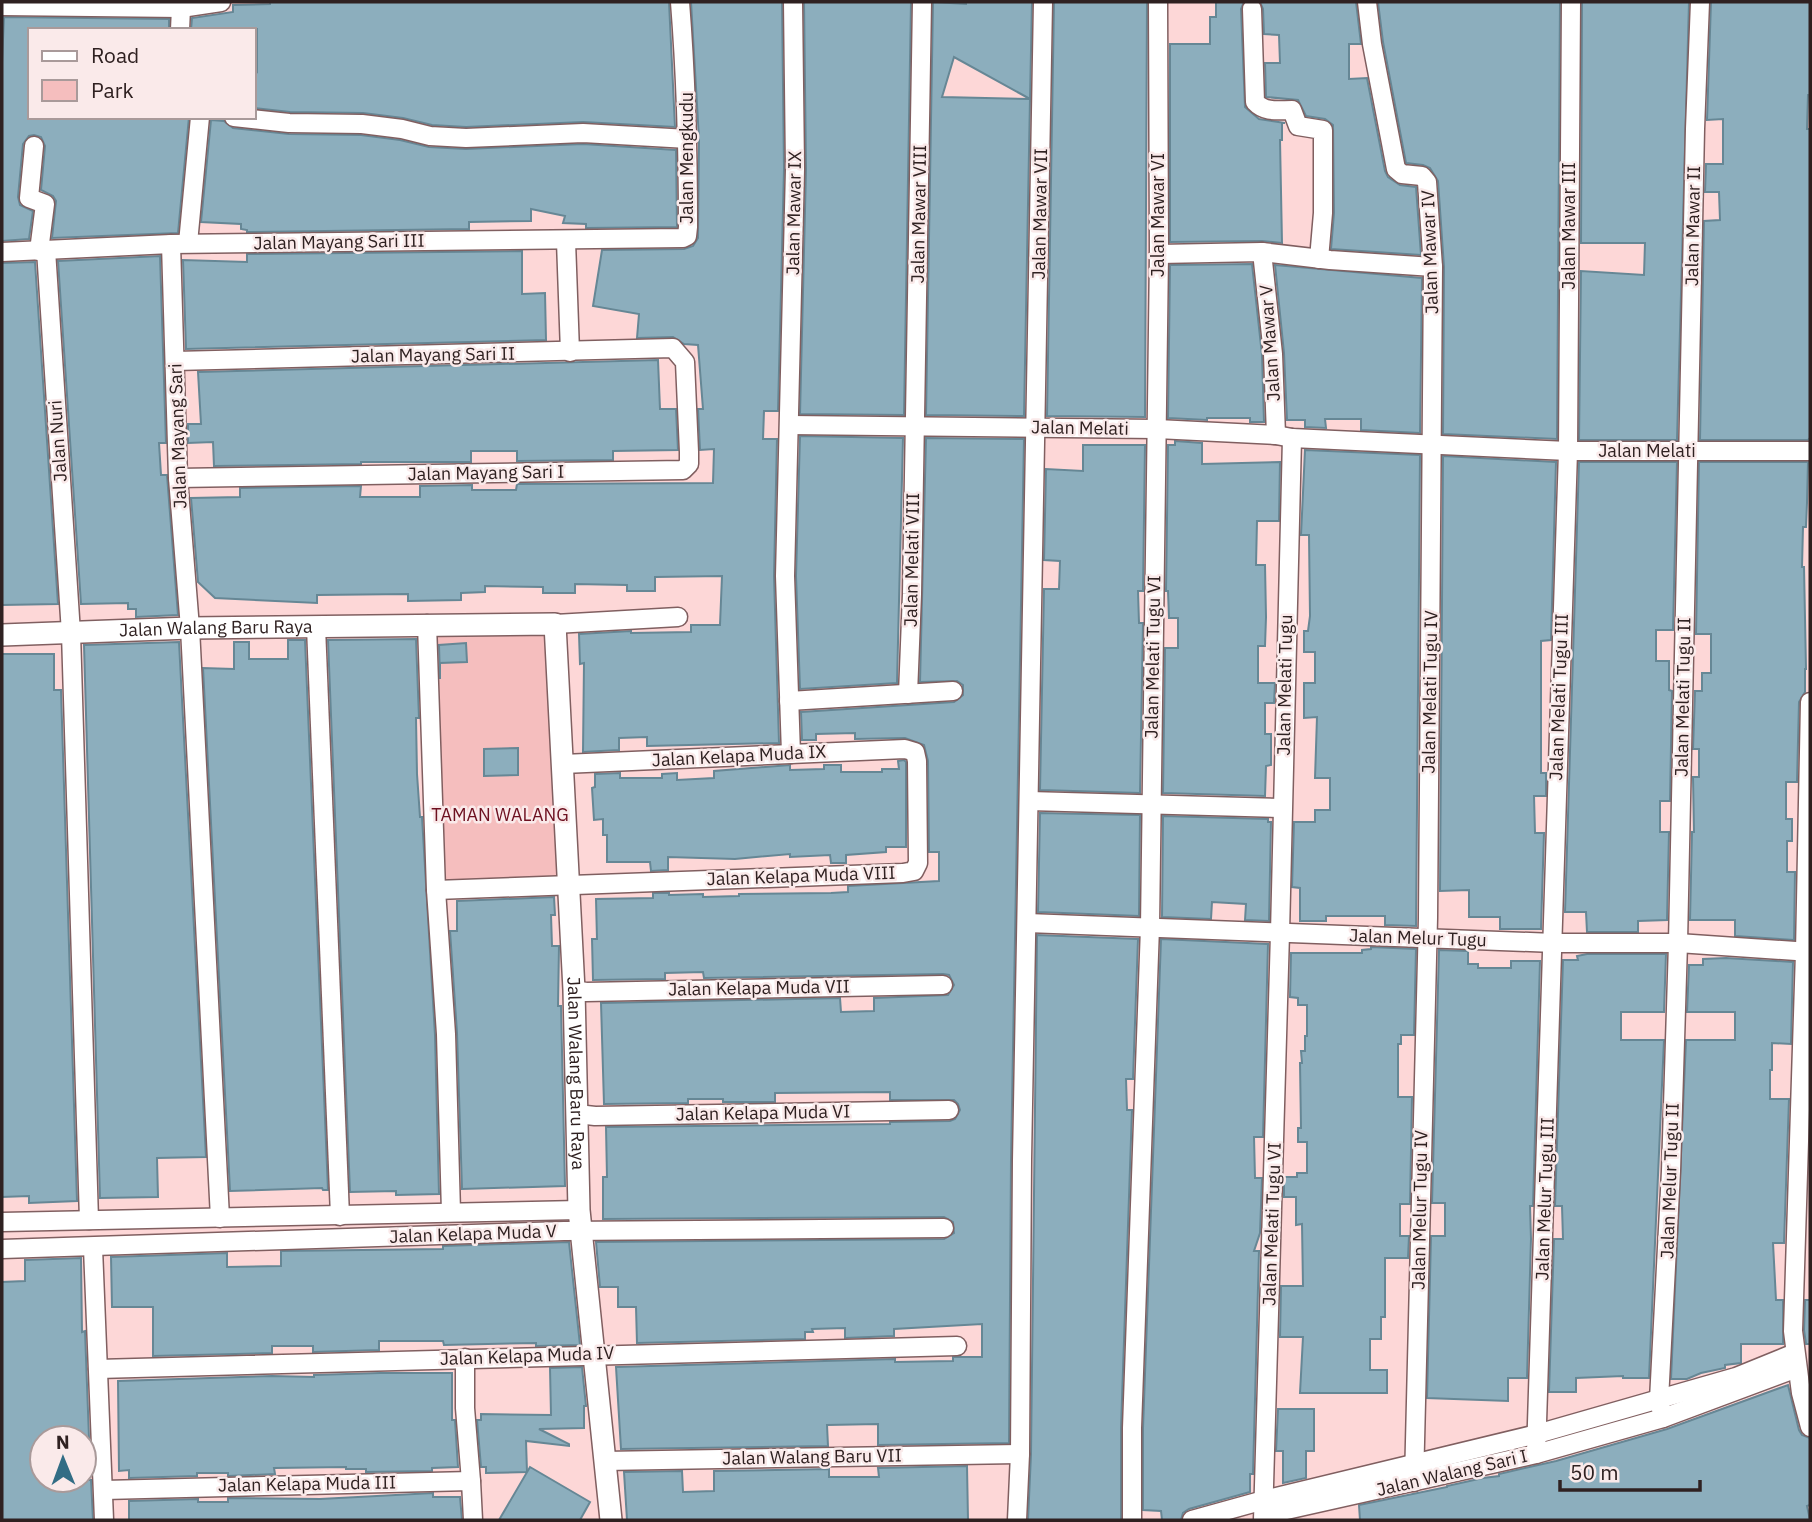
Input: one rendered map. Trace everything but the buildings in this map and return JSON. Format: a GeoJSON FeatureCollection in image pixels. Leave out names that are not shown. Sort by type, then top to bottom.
{"type":"FeatureCollection","features":[{"type":"Feature","properties":{"kind":"street"},"geometry":{"type":"LineString","coordinates":[[2,6],[181,8],[221,2]]}},
{"type":"Feature","properties":{"kind":"street","name":"Jalan Mengkudu"},"geometry":{"type":"LineString","coordinates":[[566,241],[676,239],[687,236],[686,70],[680,2]]}},
{"type":"Feature","properties":{"kind":"street","name":"Jalan Mawar IX"},"geometry":{"type":"LineString","coordinates":[[790,425],[795,169],[793,2]]}},
{"type":"Feature","properties":{"kind":"street","name":"Jalan Mawar VIII"},"geometry":{"type":"LineString","coordinates":[[915,425],[922,2]]}},
{"type":"Feature","properties":{"kind":"street","name":"Jalan Mawar VII"},"geometry":{"type":"LineString","coordinates":[[1017,1520],[1043,2]]}},
{"type":"Feature","properties":{"kind":"street","name":"Jalan Mawar VI"},"geometry":{"type":"LineString","coordinates":[[1157,429],[1158,2]]}},
{"type":"Feature","properties":{"kind":"street","name":"Jalan Mawar IV"},"geometry":{"type":"LineString","coordinates":[[1367,2],[1372,44],[1396,169],[1402,174],[1422,176],[1427,181],[1433,267],[1431,445]]}},
{"type":"Feature","properties":{"kind":"street","name":"Jalan Mawar III"},"geometry":{"type":"LineString","coordinates":[[1568,451],[1571,2]]}},
{"type":"Feature","properties":{"kind":"street","name":"Jalan Mawar II"},"geometry":{"type":"LineString","coordinates":[[1688,451],[1700,2]]}},
{"type":"Feature","properties":{"kind":"street"},"geometry":{"type":"LineString","coordinates":[[180,28],[181,8]]}},
{"type":"Feature","properties":{"kind":"street"},"geometry":{"type":"LineString","coordinates":[[1252,9],[1255,102],[1267,110],[1292,110],[1298,126],[1323,130],[1323,213],[1319,259]]}},
{"type":"Feature","properties":{"kind":"street","name":"Jalan Mayang Sari"},"geometry":{"type":"LineString","coordinates":[[200,119],[179,244],[176,361],[178,478],[190,628],[220,1218]]}},
{"type":"Feature","properties":{"kind":"street"},"geometry":{"type":"LineString","coordinates":[[252,119],[289,123],[362,124],[430,136],[466,138],[583,134],[688,139]]}},
{"type":"Feature","properties":{"kind":"street","name":"Jalan Nuri"},"geometry":{"type":"LineString","coordinates":[[34,146],[29,198],[45,204],[42,250],[71,633],[89,1220]]}},
{"type":"Feature","properties":{"kind":"street"},"geometry":{"type":"LineString","coordinates":[[566,241],[570,352]]}},
{"type":"Feature","properties":{"kind":"street","name":"Jalan Mayang Sari III"},"geometry":{"type":"LineString","coordinates":[[2,252],[179,244],[566,241]]}},
{"type":"Feature","properties":{"kind":"street"},"geometry":{"type":"LineString","coordinates":[[1159,254],[1262,252],[1433,267]]}},
{"type":"Feature","properties":{"kind":"street","name":"Jalan Mawar V"},"geometry":{"type":"LineString","coordinates":[[1262,252],[1284,437]]}},
{"type":"Feature","properties":{"kind":"street","name":"Jalan Mayang Sari II"},"geometry":{"type":"LineString","coordinates":[[176,361],[673,348],[685,362]]}},
{"type":"Feature","properties":{"kind":"street","name":"Jalan Mayang Sari I"},"geometry":{"type":"LineString","coordinates":[[178,478],[683,470],[689,464],[685,362]]}},
{"type":"Feature","properties":{"kind":"street"},"geometry":{"type":"LineString","coordinates":[[790,425],[785,576],[791,754]]}},
{"type":"Feature","properties":{"kind":"street","name":"Jalan Melati"},"geometry":{"type":"LineString","coordinates":[[790,425],[1157,429],[1568,451],[1810,451]]}},
{"type":"Feature","properties":{"kind":"street","name":"Jalan Melati VIII"},"geometry":{"type":"LineString","coordinates":[[908,694],[915,425]]}},
{"type":"Feature","properties":{"kind":"street","name":"Jalan Melati Tugu VI"},"geometry":{"type":"LineString","coordinates":[[1132,1520],[1132,1428],[1150,927],[1157,429]]}},
{"type":"Feature","properties":{"kind":"street","name":"Jalan Melati Tugu"},"geometry":{"type":"LineString","coordinates":[[1280,933],[1284,437]]}},
{"type":"Feature","properties":{"kind":"street","name":"Jalan Melati Tugu IV"},"geometry":{"type":"LineString","coordinates":[[1426,938],[1431,445]]}},
{"type":"Feature","properties":{"kind":"street","name":"Jalan Melati Tugu III"},"geometry":{"type":"LineString","coordinates":[[1554,943],[1568,451]]}},
{"type":"Feature","properties":{"kind":"street","name":"Jalan Melati Tugu II"},"geometry":{"type":"LineString","coordinates":[[1678,943],[1688,451]]}},
{"type":"Feature","properties":{"kind":"street","name":"Jalan Walang Baru Raya"},"geometry":{"type":"LineString","coordinates":[[2,635],[190,628],[555,624],[678,617]]}},
{"type":"Feature","properties":{"kind":"street"},"geometry":{"type":"LineString","coordinates":[[427,624],[436,890],[446,1034],[452,1212]]}},
{"type":"Feature","properties":{"kind":"street","name":"Jalan Walang Baru Raya"},"geometry":{"type":"LineString","coordinates":[[555,624],[574,990],[580,1220],[611,1520]]}},
{"type":"Feature","properties":{"kind":"street"},"geometry":{"type":"LineString","coordinates":[[316,627],[340,1216]]}},
{"type":"Feature","properties":{"kind":"street"},"geometry":{"type":"LineString","coordinates":[[789,701],[953,691]]}},
{"type":"Feature","properties":{"kind":"street"},"geometry":{"type":"LineString","coordinates":[[1810,702],[1808,952],[1799,1349],[1810,1427]]}},
{"type":"Feature","properties":{"kind":"street","name":"Jalan Kelapa Muda IX"},"geometry":{"type":"LineString","coordinates":[[563,764],[905,749],[915,752]]}},
{"type":"Feature","properties":{"kind":"street","name":"Jalan Kelapa Muda VIII"},"geometry":{"type":"LineString","coordinates":[[569,886],[914,871],[918,863],[915,752]]}},
{"type":"Feature","properties":{"kind":"street"},"geometry":{"type":"LineString","coordinates":[[1029,801],[1282,808]]}},
{"type":"Feature","properties":{"kind":"street"},"geometry":{"type":"LineString","coordinates":[[436,890],[569,886]]}},
{"type":"Feature","properties":{"kind":"street","name":"Jalan Melur Tugu"},"geometry":{"type":"LineString","coordinates":[[1027,923],[1554,943],[1678,943],[1808,952]]}},
{"type":"Feature","properties":{"kind":"street","name":"Jalan Melati Tugu VI"},"geometry":{"type":"LineString","coordinates":[[1264,1512],[1280,933]]}},
{"type":"Feature","properties":{"kind":"street","name":"Jalan Melur Tugu IV"},"geometry":{"type":"LineString","coordinates":[[1414,1482],[1426,938]]}},
{"type":"Feature","properties":{"kind":"street","name":"Jalan Melur Tugu III"},"geometry":{"type":"LineString","coordinates":[[1536,1454],[1554,943]]}},
{"type":"Feature","properties":{"kind":"street","name":"Jalan Melur Tugu II"},"geometry":{"type":"LineString","coordinates":[[1661,1408],[1678,943]]}},
{"type":"Feature","properties":{"kind":"street","name":"Jalan Kelapa Muda VII"},"geometry":{"type":"LineString","coordinates":[[574,990],[586,992],[943,985]]}},
{"type":"Feature","properties":{"kind":"street","name":"Jalan Kelapa Muda VI"},"geometry":{"type":"LineString","coordinates":[[577,1114],[595,1116],[949,1110]]}},
{"type":"Feature","properties":{"kind":"street"},"geometry":{"type":"LineString","coordinates":[[2,1222],[452,1212],[580,1220]]}},
{"type":"Feature","properties":{"kind":"street","name":"Jalan Kelapa Muda V"},"geometry":{"type":"LineString","coordinates":[[2,1249],[93,1248],[580,1220],[944,1228]]}},
{"type":"Feature","properties":{"kind":"street"},"geometry":{"type":"LineString","coordinates":[[93,1248],[104,1520]]}},
{"type":"Feature","properties":{"kind":"street","name":"Jalan Kelapa Muda IV"},"geometry":{"type":"LineString","coordinates":[[98,1369],[957,1346]]}},
{"type":"Feature","properties":{"kind":"street","name":"Jalan Walang Sari I"},"geometry":{"type":"LineString","coordinates":[[1264,1512],[1536,1454],[1661,1408],[1799,1349]]}},
{"type":"Feature","properties":{"kind":"street"},"geometry":{"type":"LineString","coordinates":[[465,1358],[465,1408],[473,1520]]}},
{"type":"Feature","properties":{"kind":"street"},"geometry":{"type":"LineString","coordinates":[[1192,1520],[1264,1512],[1415,1464],[1537,1434],[1661,1408]]}},
{"type":"Feature","properties":{"kind":"street","name":"Jalan Walang Baru VII"},"geometry":{"type":"LineString","coordinates":[[604,1461],[1020,1454]]}},
{"type":"Feature","properties":{"kind":"street","name":"Jalan Kelapa Muda III"},"geometry":{"type":"LineString","coordinates":[[104,1490],[471,1481]]}},
{"type":"Feature","properties":{"kind":"green space","name":"TAMAN WALANG"},"geometry":{"type":"Polygon","coordinates":[[[542,626],[552,656],[565,883],[442,888],[429,628],[542,626]]]}}]}
